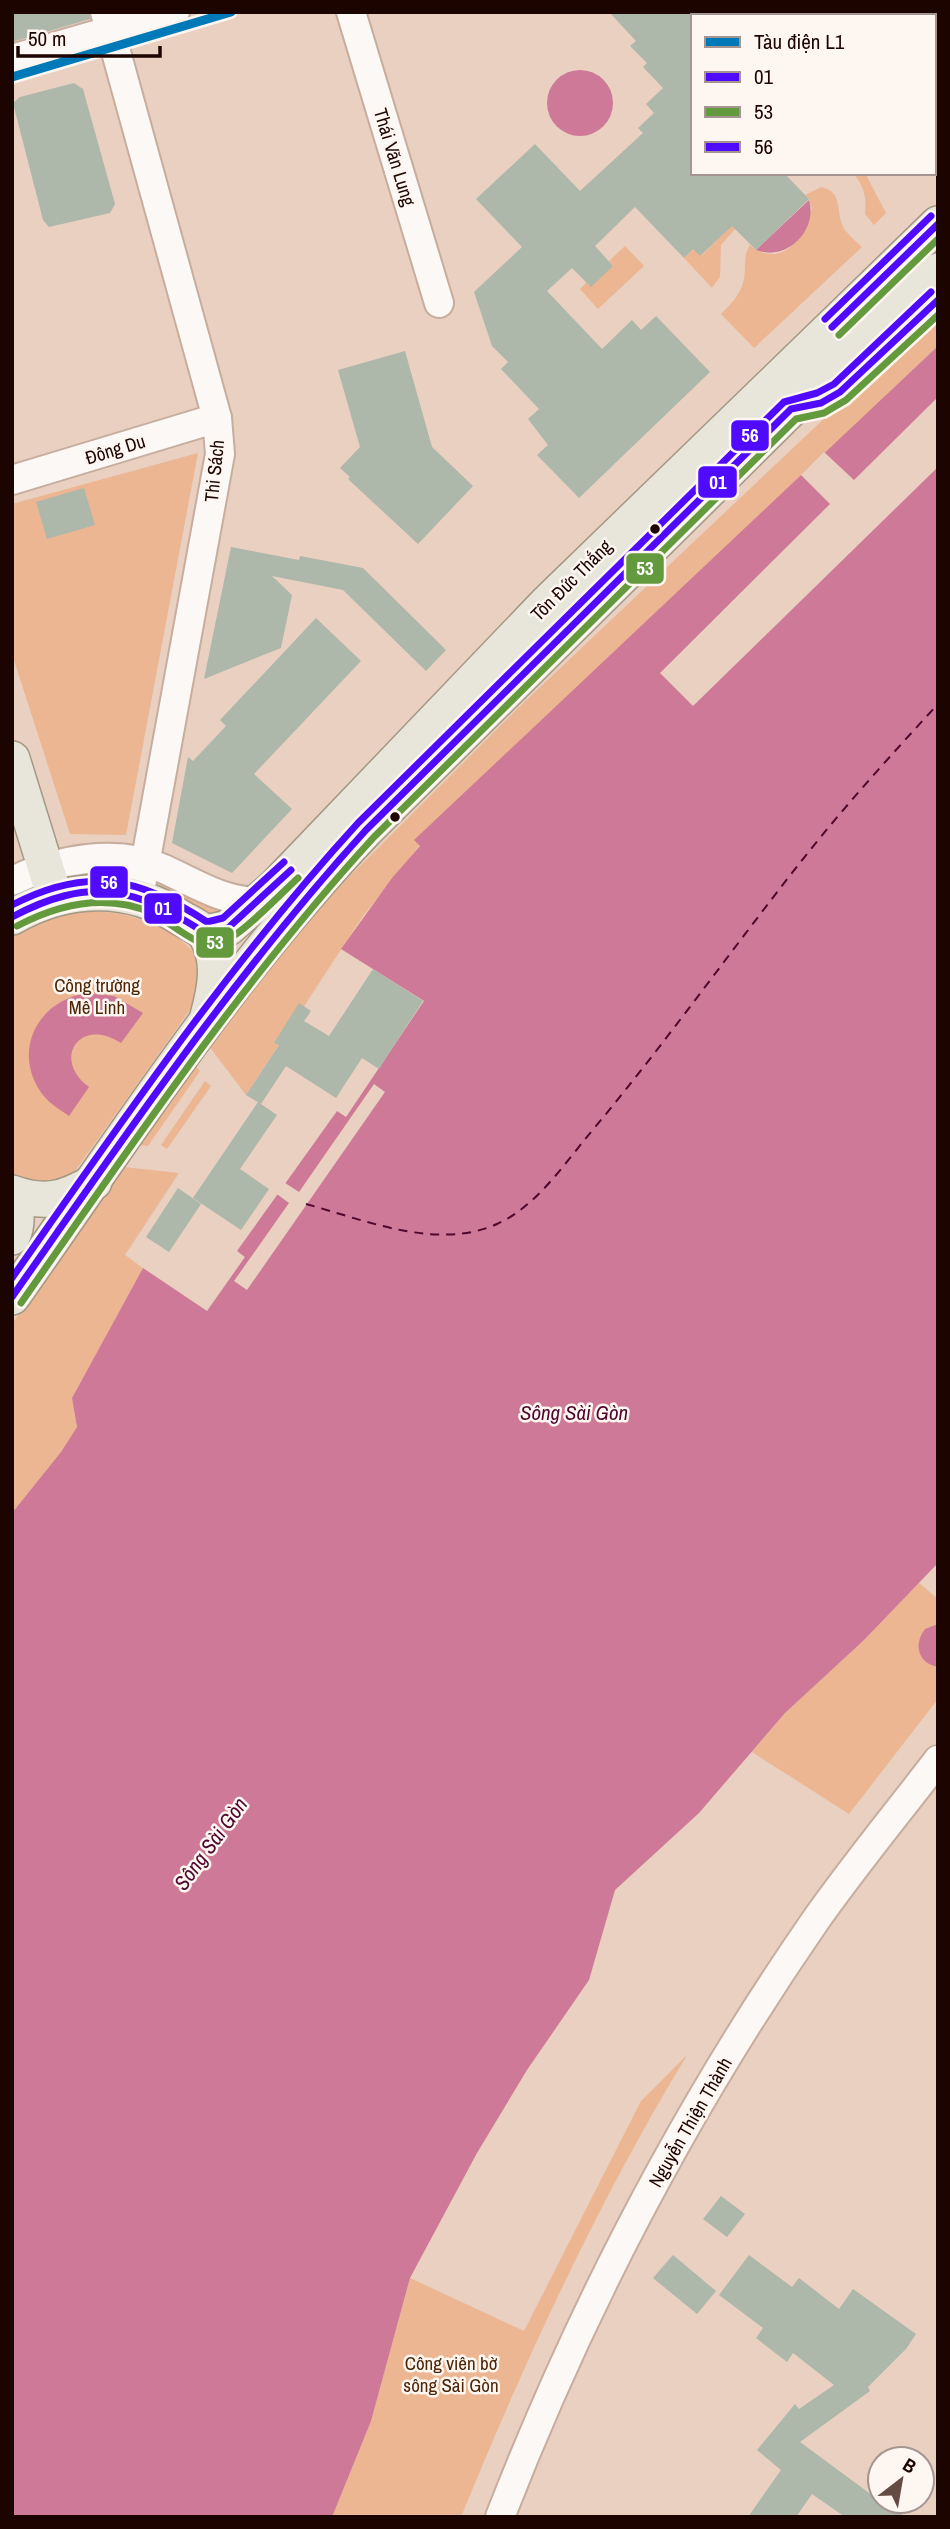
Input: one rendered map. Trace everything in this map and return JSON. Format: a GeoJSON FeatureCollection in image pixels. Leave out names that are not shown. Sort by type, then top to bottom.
{"type":"FeatureCollection","features":[{"type":"Feature","properties":{"kind":"main road","name":"Tôn Đức Thắng"},"geometry":{"type":"LineString","coordinates":[[12,1297],[208,1019],[319,879],[781,398],[938,225]]}},
{"type":"Feature","properties":{"kind":"main road","name":"Tôn Đức Thắng"},"geometry":{"type":"LineString","coordinates":[[205,933],[228,928],[259,902],[547,603],[803,380],[845,332],[938,244]]}},
{"type":"Feature","properties":{"kind":"main road"},"geometry":{"type":"LineString","coordinates":[[781,398],[831,372],[938,271]]}},
{"type":"Feature","properties":{"kind":"main road"},"geometry":{"type":"LineString","coordinates":[[781,398],[821,403],[840,392],[938,300]]}},
{"type":"Feature","properties":{"kind":"main road"},"geometry":{"type":"LineString","coordinates":[[12,759],[50,882]]}},
{"type":"Feature","properties":{"kind":"main road"},"geometry":{"type":"LineString","coordinates":[[50,882],[81,892],[109,891],[139,897],[173,912],[205,933],[213,949],[216,972],[208,1019]]}},
{"type":"Feature","properties":{"kind":"main road"},"geometry":{"type":"LineString","coordinates":[[12,917],[29,907],[50,882]]}},
{"type":"Feature","properties":{"kind":"main road"},"geometry":{"type":"LineString","coordinates":[[12,1193],[29,1199],[54,1199],[76,1192],[94,1182]]}},
{"type":"Feature","properties":{"kind":"main road"},"geometry":{"type":"LineString","coordinates":[[12,1198],[16,1210],[16,1230],[12,1237]]}},
{"type":"Feature","properties":{"kind":"street"},"geometry":{"type":"LineString","coordinates":[[12,59],[107,22],[175,12]]}},
{"type":"Feature","properties":{"kind":"street","name":"Thái Văn Lung"},"geometry":{"type":"LineString","coordinates":[[351,12],[439,303]]}},
{"type":"Feature","properties":{"kind":"street","name":"Thi Sách"},"geometry":{"type":"LineString","coordinates":[[107,22],[217,418],[219,454],[139,897]]}},
{"type":"Feature","properties":{"kind":"street","name":"Đông Du"},"geometry":{"type":"LineString","coordinates":[[12,480],[217,418]]}},
{"type":"Feature","properties":{"kind":"street"},"geometry":{"type":"LineString","coordinates":[[12,881],[50,882],[93,859],[146,862],[225,898],[239,902],[259,902]]}},
{"type":"Feature","properties":{"kind":"street","name":"Nguyễn Thiện Thành"},"geometry":{"type":"LineString","coordinates":[[500,2517],[551,2394],[589,2312],[647,2197],[717,2074],[814,1922],[938,1760]]}},
{"type":"Feature","properties":{"kind":"green space"},"geometry":{"type":"Polygon","coordinates":[[[855,175],[866,175],[886,213],[874,225],[865,214],[866,202],[860,182],[855,175]]]}},
{"type":"Feature","properties":{"kind":"green space"},"geometry":{"type":"Polygon","coordinates":[[[821,187],[833,193],[845,230],[862,247],[754,348],[721,314],[741,289],[748,249],[750,245],[765,253],[777,254],[792,245],[812,209],[805,195],[821,187]]]}},
{"type":"Feature","properties":{"kind":"green space"},"geometry":{"type":"Polygon","coordinates":[[[732,225],[735,229],[721,245],[720,277],[712,288],[684,258],[693,249],[701,256],[732,225]]]}},
{"type":"Feature","properties":{"kind":"green space"},"geometry":{"type":"Polygon","coordinates":[[[625,246],[644,266],[598,309],[580,289],[613,266],[609,261],[625,246]]]}},
{"type":"Feature","properties":{"kind":"green space"},"geometry":{"type":"Polygon","coordinates":[[[938,311],[938,346],[415,841],[420,845],[363,916],[246,1095],[209,1046],[284,948],[343,883],[518,708],[938,311]]]}},
{"type":"Feature","properties":{"kind":"green space"},"geometry":{"type":"Polygon","coordinates":[[[198,453],[126,835],[70,834],[12,654],[12,504],[198,453]]]}},
{"type":"Feature","properties":{"kind":"green space"},"geometry":{"type":"Polygon","coordinates":[[[162,880],[236,908],[209,915],[157,889],[162,880]]]}},
{"type":"Feature","properties":{"kind":"green space","name":"Công trường Mê Linh"},"geometry":{"type":"Polygon","coordinates":[[[86,911],[134,917],[150,922],[178,938],[201,961],[197,1000],[75,1171],[50,1187],[21,1181],[12,1175],[12,936],[48,920],[86,911]]]}},
{"type":"Feature","properties":{"kind":"green space"},"geometry":{"type":"Polygon","coordinates":[[[195,1065],[200,1071],[148,1146],[139,1145],[195,1065]]]}},
{"type":"Feature","properties":{"kind":"green space"},"geometry":{"type":"Polygon","coordinates":[[[205,1081],[211,1086],[167,1149],[161,1145],[205,1081]]]}},
{"type":"Feature","properties":{"kind":"green space"},"geometry":{"type":"Polygon","coordinates":[[[124,1167],[179,1173],[125,1255],[143,1268],[72,1398],[77,1427],[61,1452],[12,1513],[12,1324],[124,1167]]]}},
{"type":"Feature","properties":{"kind":"green space"},"geometry":{"type":"Polygon","coordinates":[[[918,1582],[938,1599],[938,1699],[849,1814],[752,1752],[785,1713],[863,1641],[918,1582]]]}},
{"type":"Feature","properties":{"kind":"green space","name":"Công viên bờ sông Sài Gòn"},"geometry":{"type":"Polygon","coordinates":[[[687,2055],[623,2167],[565,2281],[511,2398],[461,2517],[332,2517],[371,2420],[410,2278],[524,2331],[641,2101],[687,2055]]]}},
{"type":"Feature","properties":{"kind":"water"},"geometry":{"type":"Polygon","coordinates":[[[574,70],[586,70],[604,79],[611,90],[611,116],[604,127],[593,134],[574,136],[561,131],[552,122],[547,109],[547,97],[552,84],[561,75],[574,70]]]}},
{"type":"Feature","properties":{"kind":"water"},"geometry":{"type":"Polygon","coordinates":[[[809,200],[809,223],[797,241],[778,252],[756,250],[809,200]]]}},
{"type":"Feature","properties":{"kind":"water","name":"Sông Sài Gòn"},"geometry":{"type":"Polygon","coordinates":[[[938,346],[938,1563],[863,1641],[785,1713],[699,1813],[615,1890],[589,1980],[527,2070],[477,2153],[410,2278],[371,2421],[332,2517],[12,2517],[12,1513],[61,1452],[77,1427],[72,1398],[143,1268],[207,1311],[245,1257],[237,1251],[337,1111],[346,1117],[424,1001],[341,949],[392,878],[420,846],[414,840],[938,346]]]}},
{"type":"Feature","properties":{"kind":"water"},"geometry":{"type":"Polygon","coordinates":[[[88,993],[114,996],[143,1013],[121,1043],[106,1036],[93,1035],[75,1044],[72,1065],[89,1087],[69,1116],[40,1091],[32,1075],[30,1043],[44,1015],[71,997],[88,993]]]}},
{"type":"Feature","properties":{"kind":"water"},"geometry":{"type":"Polygon","coordinates":[[[938,1624],[938,1667],[926,1662],[922,1657],[919,1641],[925,1629],[938,1624]]]}},
{"type":"Feature","properties":{"kind":"pier"},"geometry":{"type":"Polygon","coordinates":[[[938,397],[938,467],[693,706],[660,673],[830,504],[801,475],[824,452],[854,480],[938,397]]]}},
{"type":"Feature","properties":{"kind":"pier"},"geometry":{"type":"Polygon","coordinates":[[[374,1084],[385,1092],[247,1290],[234,1281],[289,1203],[274,1192],[282,1181],[299,1192],[374,1084]]]}},
{"type":"Feature","properties":{"kind":"building"},"geometry":{"type":"Polygon","coordinates":[[[12,12],[89,12],[90,19],[12,42],[12,12]]]}},
{"type":"Feature","properties":{"kind":"building"},"geometry":{"type":"Polygon","coordinates":[[[609,12],[693,12],[691,175],[786,175],[809,199],[756,250],[732,226],[700,256],[693,249],[684,258],[635,207],[595,246],[613,266],[591,287],[572,268],[547,291],[602,349],[632,320],[641,330],[656,316],[710,372],[579,498],[537,455],[548,445],[528,419],[539,409],[501,369],[508,362],[492,346],[474,292],[522,247],[476,199],[535,144],[580,191],[643,133],[638,128],[654,113],[646,104],[663,88],[643,67],[647,63],[630,46],[636,41],[609,12]]]}},
{"type":"Feature","properties":{"kind":"building"},"geometry":{"type":"Polygon","coordinates":[[[74,83],[83,89],[115,204],[110,213],[49,227],[43,220],[13,103],[20,97],[74,83]]]}},
{"type":"Feature","properties":{"kind":"building"},"geometry":{"type":"Polygon","coordinates":[[[405,351],[432,447],[473,486],[418,544],[348,479],[350,477],[340,468],[360,447],[338,370],[405,351]]]}},
{"type":"Feature","properties":{"kind":"building"},"geometry":{"type":"Polygon","coordinates":[[[84,488],[95,525],[47,539],[36,502],[84,488]]]}},
{"type":"Feature","properties":{"kind":"building"},"geometry":{"type":"Polygon","coordinates":[[[231,547],[299,560],[300,556],[363,568],[446,650],[426,671],[343,590],[272,576],[292,595],[281,648],[204,679],[231,547]]]}},
{"type":"Feature","properties":{"kind":"building"},"geometry":{"type":"Polygon","coordinates":[[[316,618],[361,661],[254,774],[292,809],[232,873],[172,843],[188,757],[193,761],[226,726],[220,720],[316,618]]]}},
{"type":"Feature","properties":{"kind":"building"},"geometry":{"type":"Polygon","coordinates":[[[373,969],[423,1001],[379,1069],[362,1058],[336,1098],[286,1066],[261,1104],[246,1095],[279,1045],[274,1043],[299,1003],[311,1011],[304,1021],[329,1036],[373,969]]]}},
{"type":"Feature","properties":{"kind":"building"},"geometry":{"type":"Polygon","coordinates":[[[258,1102],[277,1115],[240,1169],[269,1189],[241,1230],[193,1198],[258,1102]]]}},
{"type":"Feature","properties":{"kind":"building"},"geometry":{"type":"Polygon","coordinates":[[[178,1188],[201,1204],[169,1252],[146,1237],[178,1188]]]}},
{"type":"Feature","properties":{"kind":"building"},"geometry":{"type":"Polygon","coordinates":[[[721,2196],[745,2214],[727,2237],[703,2219],[721,2196]]]}},
{"type":"Feature","properties":{"kind":"building"},"geometry":{"type":"Polygon","coordinates":[[[673,2255],[716,2291],[697,2314],[653,2278],[673,2255]]]}},
{"type":"Feature","properties":{"kind":"building"},"geometry":{"type":"Polygon","coordinates":[[[749,2255],[792,2287],[799,2278],[839,2309],[853,2289],[916,2334],[906,2349],[868,2387],[870,2391],[800,2442],[866,2491],[866,2515],[906,2517],[845,2517],[812,2494],[796,2517],[748,2517],[781,2470],[757,2450],[795,2404],[799,2409],[834,2385],[793,2353],[787,2362],[756,2338],[763,2328],[719,2295],[749,2255]]]}},
{"type":"Feature","properties":{"kind":"ferry route"},"geometry":{"type":"LineString","coordinates":[[306,1204],[401,1230],[450,1235],[474,1232],[497,1224],[525,1207],[549,1183],[618,1099],[816,843],[938,704]]}},
{"type":"Feature","properties":{"kind":"metro line","name":"L1"},"geometry":{"type":"LineString","coordinates":[[12,77],[231,12]]}},
{"type":"Feature","properties":{"kind":"transit line","name":"56"},"geometry":{"type":"LineString","coordinates":[[825,319],[931,216]]}},
{"type":"Feature","properties":{"kind":"transit line","name":"01"},"geometry":{"type":"LineString","coordinates":[[832,327],[938,224]]}},
{"type":"Feature","properties":{"kind":"transit line","name":"53"},"geometry":{"type":"LineString","coordinates":[[839,335],[938,239]]}},
{"type":"Feature","properties":{"kind":"transit line","name":"56"},"geometry":{"type":"LineString","coordinates":[[12,1278],[178,1044],[265,932],[358,823],[784,402],[817,393],[834,384],[931,292]]}},
{"type":"Feature","properties":{"kind":"transit line","name":"01"},"geometry":{"type":"LineString","coordinates":[[12,1297],[226,999],[366,830],[791,409],[821,403],[840,392],[938,300]]}},
{"type":"Feature","properties":{"kind":"transit line","name":"53"},"geometry":{"type":"LineString","coordinates":[[21,1303],[233,1006],[278,948],[374,837],[796,419],[824,413],[846,400],[938,315]]}},
{"type":"Feature","properties":{"kind":"transit line","name":"56"},"geometry":{"type":"LineString","coordinates":[[12,905],[65,885],[89,881],[113,882],[159,895],[207,922],[223,918],[284,862]]}},
{"type":"Feature","properties":{"kind":"transit line","name":"01"},"geometry":{"type":"LineString","coordinates":[[12,917],[65,896],[111,892],[156,905],[205,933],[228,928],[291,870]]}},
{"type":"Feature","properties":{"kind":"transit line","name":"53"},"geometry":{"type":"LineString","coordinates":[[17,926],[66,907],[117,903],[152,913],[198,941],[213,943],[229,938],[243,929],[298,878]]}}]}
